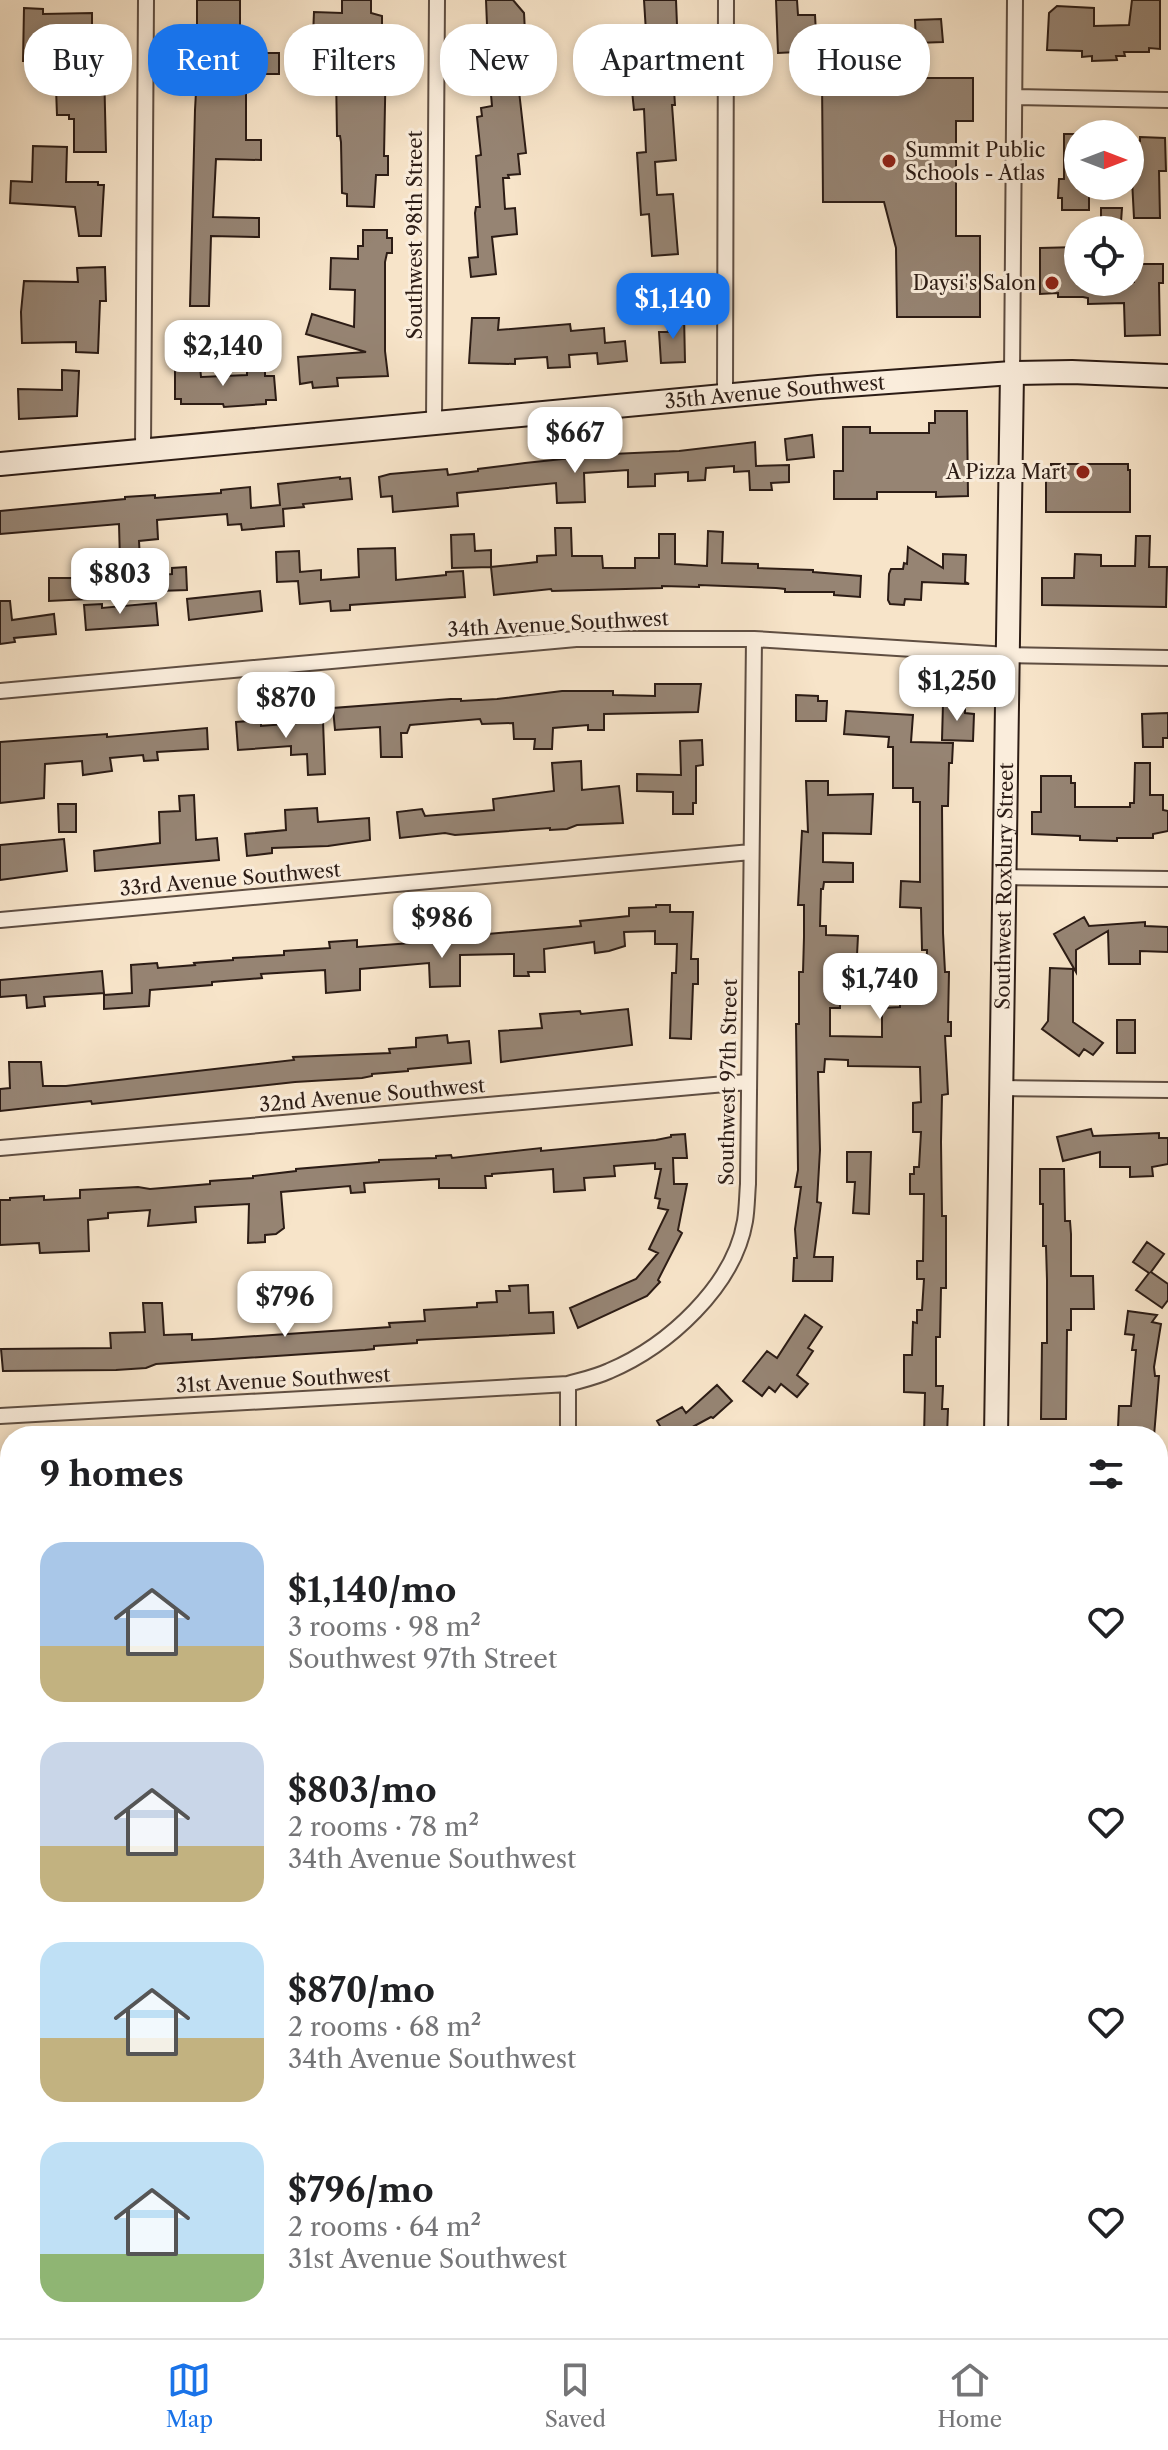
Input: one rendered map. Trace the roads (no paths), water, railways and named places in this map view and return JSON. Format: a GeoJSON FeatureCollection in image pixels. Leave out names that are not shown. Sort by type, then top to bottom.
{"type":"FeatureCollection","features":[{"type":"Feature","properties":{"kind":"main road","name":"35th Avenue Southwest"},"geometry":{"type":"LineString","coordinates":[[0,464],[725,394],[1012,373],[1168,376]]}},
{"type":"Feature","properties":{"kind":"main road","name":"Southwest Roxbury Street"},"geometry":{"type":"LineString","coordinates":[[996,1426],[1012,373]]}},
{"type":"Feature","properties":{"kind":"street"},"geometry":{"type":"LineString","coordinates":[[143,449],[146,0]]}},
{"type":"Feature","properties":{"kind":"street","name":"Southwest 98th Street"},"geometry":{"type":"LineString","coordinates":[[434,421],[437,0]]}},
{"type":"Feature","properties":{"kind":"street"},"geometry":{"type":"LineString","coordinates":[[725,394],[726,0]]}},
{"type":"Feature","properties":{"kind":"street","name":"Southwest Roxbury Street"},"geometry":{"type":"LineString","coordinates":[[1012,373],[1015,0]]}},
{"type":"Feature","properties":{"kind":"street"},"geometry":{"type":"LineString","coordinates":[[1015,97],[1168,100]]}},
{"type":"Feature","properties":{"kind":"street","name":"34th Avenue Southwest"},"geometry":{"type":"LineString","coordinates":[[0,691],[576,639],[754,639],[1008,655],[1168,658]]}},
{"type":"Feature","properties":{"kind":"street","name":"Southwest 97th Street"},"geometry":{"type":"LineString","coordinates":[[568,1384],[610,1371],[680,1326],[710,1294],[730,1261],[745,1223],[754,639]]}},
{"type":"Feature","properties":{"kind":"street","name":"33rd Avenue Southwest"},"geometry":{"type":"LineString","coordinates":[[0,920],[751,852]]}},
{"type":"Feature","properties":{"kind":"street"},"geometry":{"type":"LineString","coordinates":[[1005,877],[1168,879]]}},
{"type":"Feature","properties":{"kind":"street","name":"32nd Avenue Southwest"},"geometry":{"type":"LineString","coordinates":[[0,1148],[748,1082]]}},
{"type":"Feature","properties":{"kind":"street"},"geometry":{"type":"LineString","coordinates":[[1002,1088],[1168,1090]]}},
{"type":"Feature","properties":{"kind":"street"},"geometry":{"type":"LineString","coordinates":[[568,1384],[568,1426]]}},
{"type":"Feature","properties":{"kind":"street","name":"31st Avenue Southwest"},"geometry":{"type":"LineString","coordinates":[[0,1416],[568,1384]]}},
{"type":"Feature","properties":{"kind":"place","name":"Summit Public Schools - Atlas"},"geometry":{"type":"Point","coordinates":[889,161]}},
{"type":"Feature","properties":{"kind":"place","name":"Daysi's Salon"},"geometry":{"type":"Point","coordinates":[1052,283]}},
{"type":"Feature","properties":{"kind":"place","name":"A Pizza Mart"},"geometry":{"type":"Point","coordinates":[1083,472]}}]}
